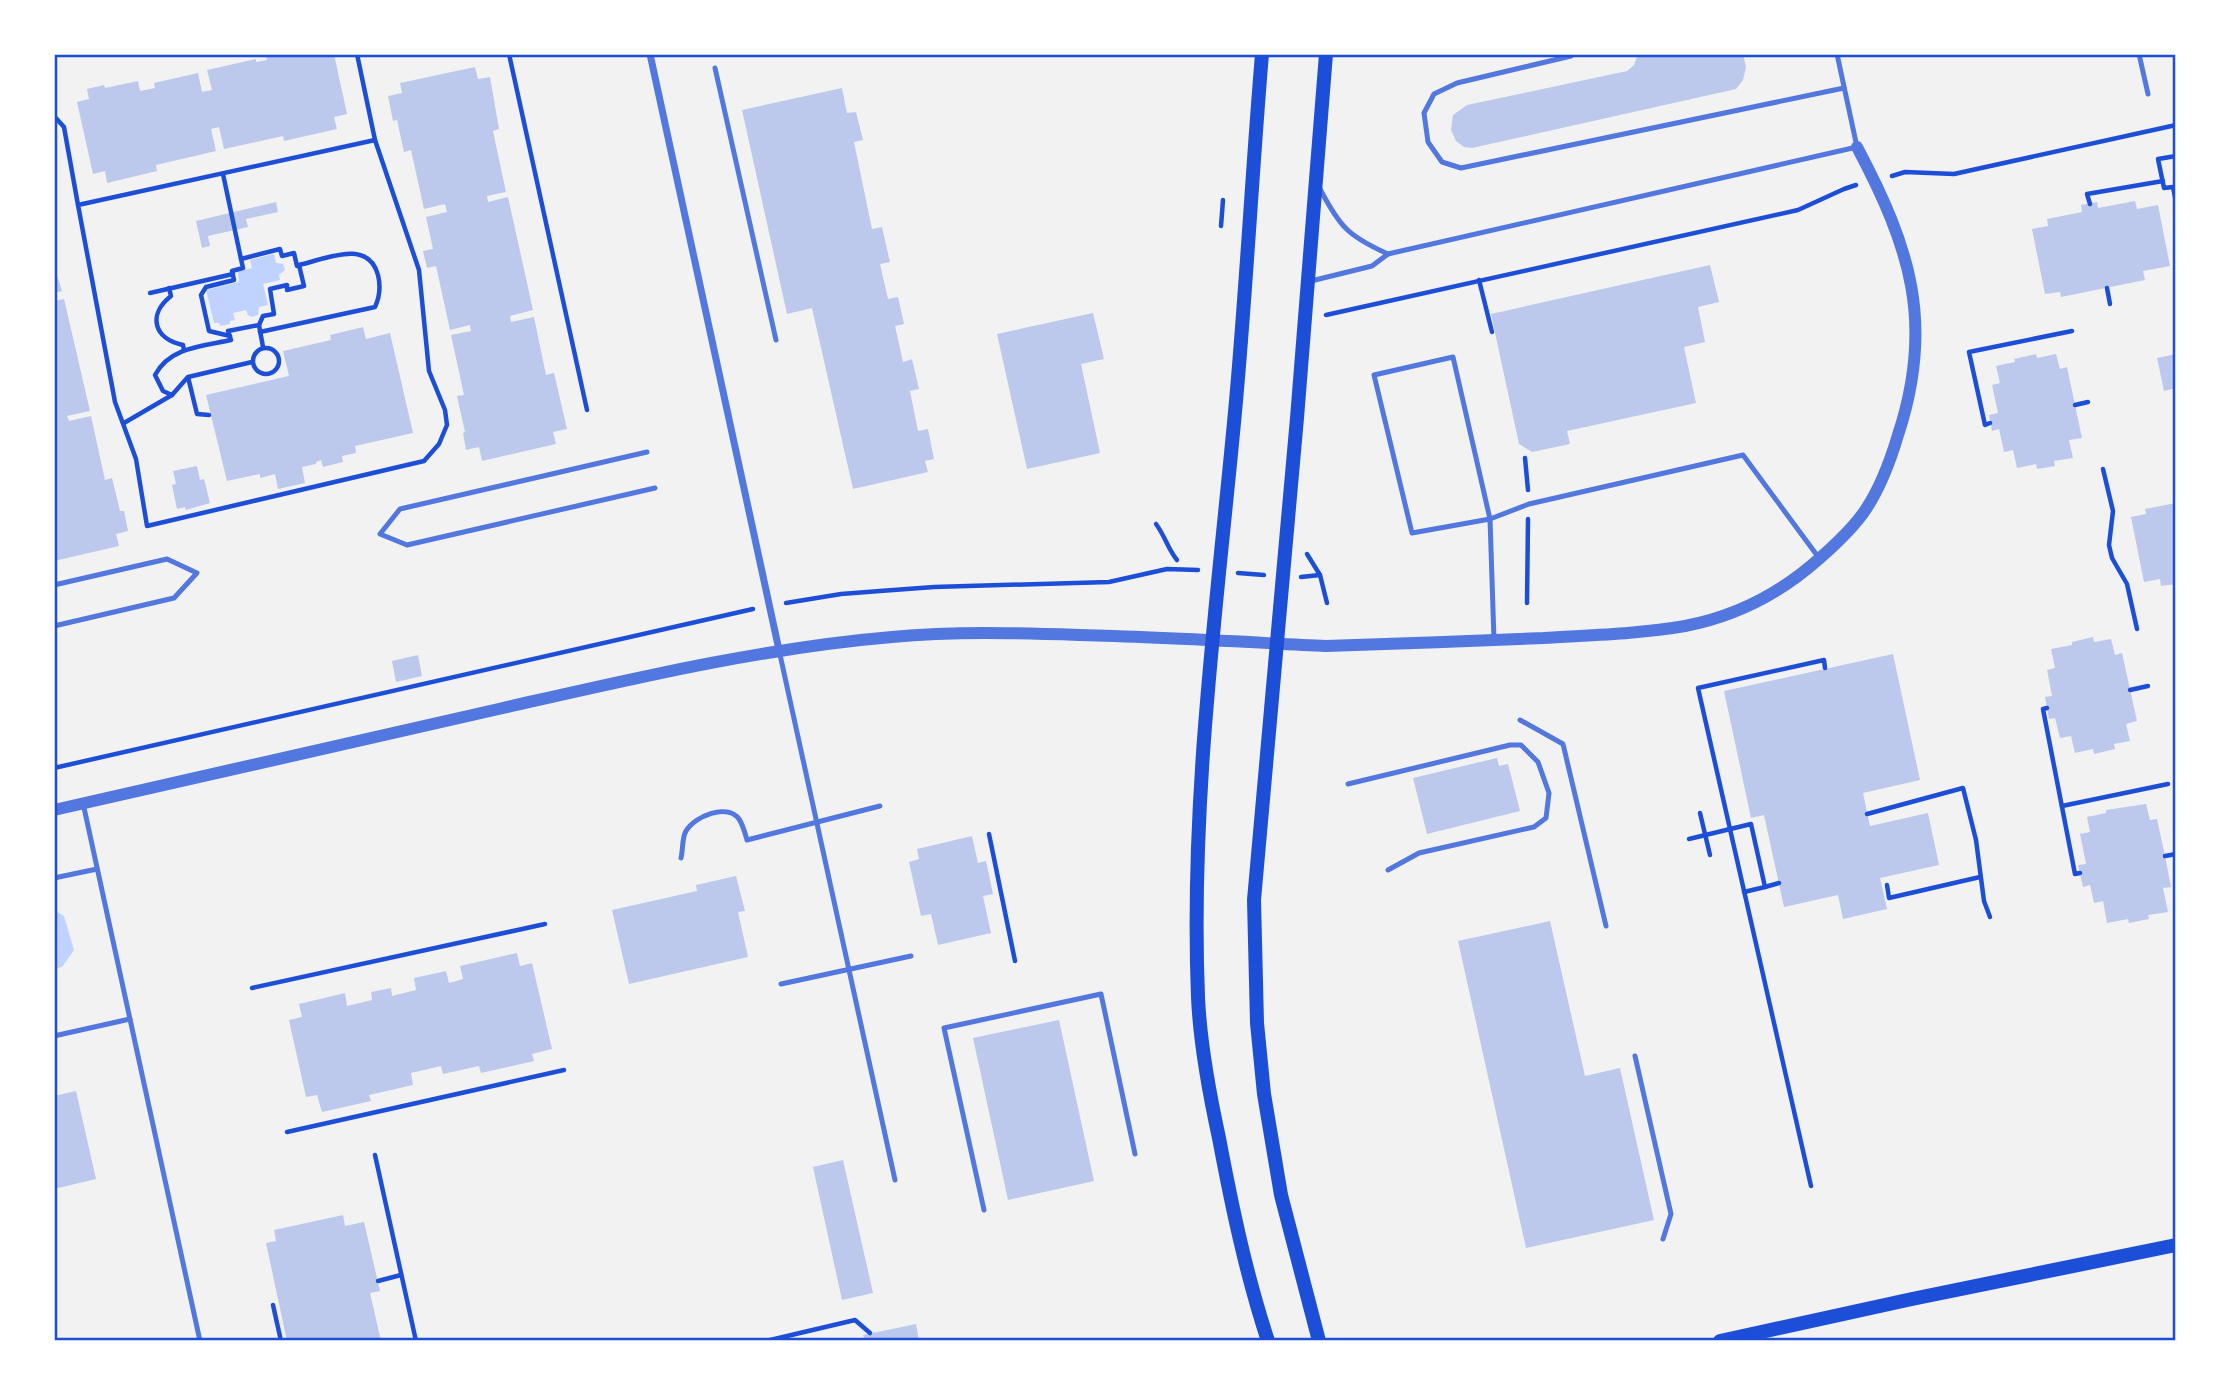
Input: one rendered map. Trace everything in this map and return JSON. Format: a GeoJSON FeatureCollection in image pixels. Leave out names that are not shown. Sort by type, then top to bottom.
{"type":"FeatureCollection","features":[{"type":"Feature","properties":{"kind":"main road"},"geometry":{"type":"LineString","coordinates":[[1262,54],[1235,410],[1199,815],[1197,901],[1198,999],[1208,1092],[1232,1211],[1268,1341]]}},
{"type":"Feature","properties":{"kind":"main road"},"geometry":{"type":"LineString","coordinates":[[1319,1341],[1281,1195],[1264,1094],[1256,1023],[1254,900],[1284,576],[1326,54]]}},
{"type":"Feature","properties":{"kind":"main road"},"geometry":{"type":"LineString","coordinates":[[1720,1341],[2176,1245]]}},
{"type":"Feature","properties":{"kind":"street"},"geometry":{"type":"LineString","coordinates":[[650,54],[779,650]]}},
{"type":"Feature","properties":{"kind":"street"},"geometry":{"type":"LineString","coordinates":[[54,810],[619,681],[779,650],[855,640],[957,633],[1213,639],[1326,646],[1614,634],[1686,626],[1733,613],[1776,593],[1804,573],[1837,543],[1864,512],[1887,468],[1903,421],[1913,379],[1917,342],[1914,297],[1893,220],[1857,147]]}},
{"type":"Feature","properties":{"kind":"lane"},"geometry":{"type":"LineString","coordinates":[[1573,54],[1571,57],[1457,83],[1434,94],[1424,113],[1428,142],[1442,162],[1461,168],[1844,88]]}},
{"type":"Feature","properties":{"kind":"lane"},"geometry":{"type":"LineString","coordinates":[[1308,282],[1372,266],[1388,254],[1857,147],[1837,54]]}},
{"type":"Feature","properties":{"kind":"lane"},"geometry":{"type":"LineString","coordinates":[[2139,54],[2148,94]]}},
{"type":"Feature","properties":{"kind":"lane"},"geometry":{"type":"LineString","coordinates":[[715,68],[776,340]]}},
{"type":"Feature","properties":{"kind":"lane"},"geometry":{"type":"LineString","coordinates":[[1316,181],[1339,223],[1349,232],[1388,254]]}},
{"type":"Feature","properties":{"kind":"lane"},"geometry":{"type":"LineString","coordinates":[[1494,640],[1490,519],[1453,357],[1374,375],[1412,533],[1490,519],[1529,504],[1743,456],[1819,558]]}},
{"type":"Feature","properties":{"kind":"lane"},"geometry":{"type":"LineString","coordinates":[[647,452],[400,509],[380,534],[407,545],[655,488]]}},
{"type":"Feature","properties":{"kind":"lane"},"geometry":{"type":"LineString","coordinates":[[54,585],[167,559],[197,573],[174,598],[54,626]]}},
{"type":"Feature","properties":{"kind":"lane"},"geometry":{"type":"LineString","coordinates":[[779,650],[895,1180]]}},
{"type":"Feature","properties":{"kind":"lane"},"geometry":{"type":"LineString","coordinates":[[1520,720],[1563,744],[1606,926]]}},
{"type":"Feature","properties":{"kind":"lane"},"geometry":{"type":"LineString","coordinates":[[1348,784],[1510,745],[1521,745],[1538,762],[1549,793],[1546,818],[1534,827],[1419,853],[1388,870]]}},
{"type":"Feature","properties":{"kind":"lane"},"geometry":{"type":"LineString","coordinates":[[83,803],[200,1341]]}},
{"type":"Feature","properties":{"kind":"lane"},"geometry":{"type":"LineString","coordinates":[[681,858],[686,831],[700,818],[716,812],[734,815],[741,821],[747,840],[880,806]]}},
{"type":"Feature","properties":{"kind":"lane"},"geometry":{"type":"LineString","coordinates":[[54,878],[97,869]]}},
{"type":"Feature","properties":{"kind":"lane"},"geometry":{"type":"LineString","coordinates":[[781,984],[911,956]]}},
{"type":"Feature","properties":{"kind":"lane"},"geometry":{"type":"LineString","coordinates":[[984,1210],[944,1028],[1101,994],[1135,1154]]}},
{"type":"Feature","properties":{"kind":"lane"},"geometry":{"type":"LineString","coordinates":[[54,1036],[130,1019]]}},
{"type":"Feature","properties":{"kind":"lane"},"geometry":{"type":"LineString","coordinates":[[1635,1056],[1671,1214],[1663,1239]]}},
{"type":"Feature","properties":{"kind":"path"},"geometry":{"type":"LineString","coordinates":[[54,116],[64,127],[115,402],[136,460],[146,526],[424,461],[439,444],[447,425],[445,410],[429,371],[419,270],[375,140],[356,54]]}},
{"type":"Feature","properties":{"kind":"path"},"geometry":{"type":"LineString","coordinates":[[509,54],[587,410]]}},
{"type":"Feature","properties":{"kind":"path"},"geometry":{"type":"LineString","coordinates":[[1896,174],[1954,174],[2176,125]]}},
{"type":"Feature","properties":{"kind":"path"},"geometry":{"type":"LineString","coordinates":[[78,205],[375,140]]}},
{"type":"Feature","properties":{"kind":"path"},"geometry":{"type":"LineString","coordinates":[[2176,156],[2158,159],[2164,188],[2173,187],[2176,202]]}},
{"type":"Feature","properties":{"kind":"path"},"geometry":{"type":"LineString","coordinates":[[150,293],[233,274],[233,271],[243,268],[223,174]]}},
{"type":"Feature","properties":{"kind":"path"},"geometry":{"type":"LineString","coordinates":[[2090,204],[2087,194],[2163,181]]}},
{"type":"Feature","properties":{"kind":"path"},"geometry":{"type":"LineString","coordinates":[[1325,328],[1326,314],[1798,210],[1854,186]]}},
{"type":"Feature","properties":{"kind":"path"},"geometry":{"type":"LineString","coordinates":[[1221,226],[1223,200]]}},
{"type":"Feature","properties":{"kind":"path"},"geometry":{"type":"LineString","coordinates":[[241,259],[280,249],[282,257],[294,253],[297,265]]}},
{"type":"Feature","properties":{"kind":"path"},"geometry":{"type":"LineString","coordinates":[[172,395],[163,390],[155,375],[161,364],[184,350],[231,340],[228,331],[258,325],[263,317],[274,314],[270,289],[287,285],[287,290],[304,286],[299,265],[352,253],[367,255],[375,264],[380,296],[374,307],[260,332]]}},
{"type":"Feature","properties":{"kind":"path"},"geometry":{"type":"LineString","coordinates":[[212,344],[201,295],[206,287],[234,280],[233,274]]}},
{"type":"Feature","properties":{"kind":"path"},"geometry":{"type":"LineString","coordinates":[[1479,280],[1492,332]]}},
{"type":"Feature","properties":{"kind":"path"},"geometry":{"type":"LineString","coordinates":[[169,288],[171,296],[161,304],[156,318],[158,332],[169,342],[183,345],[184,350]]}},
{"type":"Feature","properties":{"kind":"path"},"geometry":{"type":"LineString","coordinates":[[2107,288],[2110,304]]}},
{"type":"Feature","properties":{"kind":"path"},"geometry":{"type":"LineString","coordinates":[[258,325],[263,348]]}},
{"type":"Feature","properties":{"kind":"path"},"geometry":{"type":"LineString","coordinates":[[209,331],[230,336]]}},
{"type":"Feature","properties":{"kind":"path"},"geometry":{"type":"LineString","coordinates":[[1990,423],[1985,425],[1969,352],[2072,331]]}},
{"type":"Feature","properties":{"kind":"path"},"geometry":{"type":"LineString","coordinates":[[263,348],[277,352],[279,361],[276,369],[264,374],[256,370],[252,362],[254,354],[263,348]]}},
{"type":"Feature","properties":{"kind":"path"},"geometry":{"type":"LineString","coordinates":[[124,423],[172,395],[188,377],[252,362]]}},
{"type":"Feature","properties":{"kind":"path"},"geometry":{"type":"LineString","coordinates":[[188,377],[197,414],[209,415]]}},
{"type":"Feature","properties":{"kind":"path"},"geometry":{"type":"LineString","coordinates":[[2075,405],[2088,402]]}},
{"type":"Feature","properties":{"kind":"path"},"geometry":{"type":"LineString","coordinates":[[1525,458],[1529,504],[1527,603]]}},
{"type":"Feature","properties":{"kind":"path"},"geometry":{"type":"LineString","coordinates":[[2103,469],[2113,511],[2109,545],[2112,558],[2127,584],[2137,629]]}},
{"type":"Feature","properties":{"kind":"path"},"geometry":{"type":"LineString","coordinates":[[1156,524],[1177,561]]}},
{"type":"Feature","properties":{"kind":"path"},"geometry":{"type":"LineString","coordinates":[[1306,551],[1320,575],[1327,603]]}},
{"type":"Feature","properties":{"kind":"path"},"geometry":{"type":"LineString","coordinates":[[799,601],[841,594],[934,587],[1109,582],[1174,569],[1308,578],[1320,575]]}},
{"type":"Feature","properties":{"kind":"path"},"geometry":{"type":"LineString","coordinates":[[54,768],[742,611]]}},
{"type":"Feature","properties":{"kind":"path"},"geometry":{"type":"LineString","coordinates":[[1811,1186],[1698,688],[1824,660],[1825,668]]}},
{"type":"Feature","properties":{"kind":"path"},"geometry":{"type":"LineString","coordinates":[[2130,690],[2148,686]]}},
{"type":"Feature","properties":{"kind":"path"},"geometry":{"type":"LineString","coordinates":[[2047,708],[2043,709],[2075,874],[2080,873]]}},
{"type":"Feature","properties":{"kind":"path"},"geometry":{"type":"LineString","coordinates":[[2062,806],[2168,784]]}},
{"type":"Feature","properties":{"kind":"path"},"geometry":{"type":"LineString","coordinates":[[1867,814],[1963,788],[1990,917]]}},
{"type":"Feature","properties":{"kind":"path"},"geometry":{"type":"LineString","coordinates":[[1700,813],[1710,855]]}},
{"type":"Feature","properties":{"kind":"path"},"geometry":{"type":"LineString","coordinates":[[1689,839],[1751,824],[1765,887]]}},
{"type":"Feature","properties":{"kind":"path"},"geometry":{"type":"LineString","coordinates":[[989,834],[1015,961]]}},
{"type":"Feature","properties":{"kind":"path"},"geometry":{"type":"LineString","coordinates":[[2165,856],[2176,854]]}},
{"type":"Feature","properties":{"kind":"path"},"geometry":{"type":"LineString","coordinates":[[1887,885],[1889,898],[1980,877]]}},
{"type":"Feature","properties":{"kind":"path"},"geometry":{"type":"LineString","coordinates":[[1744,892],[1779,883]]}},
{"type":"Feature","properties":{"kind":"path"},"geometry":{"type":"LineString","coordinates":[[252,988],[545,924]]}},
{"type":"Feature","properties":{"kind":"path"},"geometry":{"type":"LineString","coordinates":[[287,1132],[564,1070]]}},
{"type":"Feature","properties":{"kind":"path"},"geometry":{"type":"LineString","coordinates":[[374,1154],[416,1341]]}},
{"type":"Feature","properties":{"kind":"path"},"geometry":{"type":"LineString","coordinates":[[377,1281],[401,1275]]}},
{"type":"Feature","properties":{"kind":"path"},"geometry":{"type":"LineString","coordinates":[[273,1305],[281,1341]]}},
{"type":"Feature","properties":{"kind":"path"},"geometry":{"type":"LineString","coordinates":[[766,1341],[855,1320],[870,1333]]}},
{"type":"Feature","properties":{"kind":"water"},"geometry":{"type":"Polygon","coordinates":[[[274,254],[276,263],[283,264],[285,270],[279,275],[280,280],[263,284],[268,305],[259,307],[258,315],[252,317],[246,310],[233,313],[235,320],[230,321],[230,324],[220,326],[219,323],[214,323],[206,290],[239,282],[238,272],[252,268],[250,260],[274,254]]]}},
{"type":"Feature","properties":{"kind":"water"},"geometry":{"type":"Polygon","coordinates":[[[54,910],[64,916],[74,950],[62,967],[54,969],[54,910]]]}},
{"type":"Feature","properties":{"kind":"building"},"geometry":{"type":"Polygon","coordinates":[[[265,54],[334,54],[347,114],[334,117],[337,129],[284,141],[283,136],[224,149],[219,127],[211,129],[216,151],[156,165],[157,171],[107,183],[105,171],[93,174],[77,102],[89,99],[87,89],[138,81],[140,91],[155,88],[154,83],[198,73],[202,92],[212,90],[207,70],[256,59],[256,62],[267,60],[265,54]]]}},
{"type":"Feature","properties":{"kind":"building"},"geometry":{"type":"Polygon","coordinates":[[[1638,54],[1743,54],[1746,67],[1743,80],[1736,89],[1472,148],[1464,147],[1456,141],[1451,130],[1453,115],[1467,105],[1627,71],[1634,65],[1638,54]]]}},
{"type":"Feature","properties":{"kind":"building"},"geometry":{"type":"Polygon","coordinates":[[[475,67],[478,79],[490,77],[499,129],[493,131],[506,192],[487,196],[488,202],[508,197],[533,310],[510,316],[511,322],[534,317],[546,375],[554,373],[567,429],[553,432],[556,444],[482,461],[479,447],[466,450],[457,396],[464,395],[451,335],[471,331],[470,325],[450,330],[436,266],[427,268],[423,251],[433,249],[426,217],[447,212],[445,204],[424,209],[411,150],[404,152],[388,96],[402,93],[400,83],[475,67]]]}},
{"type":"Feature","properties":{"kind":"building"},"geometry":{"type":"Polygon","coordinates":[[[842,88],[847,113],[856,112],[863,140],[854,142],[872,229],[882,227],[890,262],[880,264],[888,299],[898,297],[904,324],[895,326],[903,362],[912,359],[919,389],[910,391],[918,431],[928,429],[934,459],[925,461],[928,472],[853,489],[812,308],[787,314],[742,110],[842,88]]]}},
{"type":"Feature","properties":{"kind":"building"},"geometry":{"type":"Polygon","coordinates":[[[2135,201],[2137,209],[2158,205],[2170,266],[2143,271],[2145,280],[2061,297],[2060,292],[2045,294],[2032,229],[2048,226],[2047,219],[2082,212],[2081,205],[2097,202],[2098,208],[2135,201]]]}},
{"type":"Feature","properties":{"kind":"building"},"geometry":{"type":"Polygon","coordinates":[[[276,202],[278,212],[246,219],[248,227],[208,236],[210,246],[202,248],[196,221],[276,202]]]}},
{"type":"Feature","properties":{"kind":"building"},"geometry":{"type":"Polygon","coordinates":[[[54,265],[62,291],[54,293],[54,265]]]}},
{"type":"Feature","properties":{"kind":"building"},"geometry":{"type":"Polygon","coordinates":[[[1710,265],[1719,302],[1698,307],[1705,342],[1684,347],[1696,403],[1567,431],[1570,444],[1532,452],[1519,444],[1491,314],[1710,265]]]}},
{"type":"Feature","properties":{"kind":"building"},"geometry":{"type":"Polygon","coordinates":[[[64,299],[90,411],[67,416],[69,421],[91,416],[105,480],[112,478],[128,531],[116,534],[119,546],[54,561],[54,301],[64,299]]]}},
{"type":"Feature","properties":{"kind":"building"},"geometry":{"type":"Polygon","coordinates":[[[1093,313],[1104,359],[1081,364],[1100,453],[1027,469],[997,334],[1093,313]]]}},
{"type":"Feature","properties":{"kind":"building"},"geometry":{"type":"Polygon","coordinates":[[[363,327],[366,339],[390,333],[413,433],[355,446],[356,453],[342,456],[343,462],[323,467],[321,460],[302,467],[305,483],[278,489],[275,474],[260,478],[260,474],[227,481],[206,395],[289,376],[283,351],[331,340],[330,335],[363,327]]]}},
{"type":"Feature","properties":{"kind":"building"},"geometry":{"type":"Polygon","coordinates":[[[2036,354],[2037,358],[2056,354],[2060,369],[2067,367],[2082,438],[2069,440],[2073,458],[2054,461],[2055,466],[2037,469],[2036,464],[2017,468],[2013,450],[2004,452],[1999,429],[1992,431],[1989,415],[1998,413],[1992,385],[2000,383],[1996,366],[2036,354]]]}},
{"type":"Feature","properties":{"kind":"building"},"geometry":{"type":"Polygon","coordinates":[[[2176,354],[2176,388],[2164,391],[2157,358],[2176,354]]]}},
{"type":"Feature","properties":{"kind":"building"},"geometry":{"type":"Polygon","coordinates":[[[197,466],[200,480],[204,479],[210,503],[186,510],[185,507],[177,509],[172,485],[176,484],[173,471],[197,466]]]}},
{"type":"Feature","properties":{"kind":"building"},"geometry":{"type":"Polygon","coordinates":[[[2176,503],[2176,584],[2161,586],[2160,579],[2144,582],[2131,517],[2146,514],[2145,509],[2176,503]]]}},
{"type":"Feature","properties":{"kind":"building"},"geometry":{"type":"Polygon","coordinates":[[[2093,637],[2094,642],[2111,639],[2115,655],[2122,653],[2137,721],[2126,724],[2130,741],[2114,744],[2115,749],[2094,754],[2093,749],[2075,753],[2071,736],[2060,738],[2055,718],[2049,719],[2045,697],[2052,696],[2047,670],[2055,668],[2051,649],[2093,637]]]}},
{"type":"Feature","properties":{"kind":"building"},"geometry":{"type":"Polygon","coordinates":[[[1893,654],[1920,780],[1863,793],[1870,826],[1928,813],[1939,865],[1880,878],[1887,909],[1843,919],[1838,895],[1784,907],[1764,815],[1751,818],[1724,691],[1893,654]]]}},
{"type":"Feature","properties":{"kind":"building"},"geometry":{"type":"Polygon","coordinates":[[[418,655],[422,676],[396,682],[392,661],[418,655]]]}},
{"type":"Feature","properties":{"kind":"building"},"geometry":{"type":"Polygon","coordinates":[[[1497,758],[1499,766],[1508,764],[1520,811],[1427,834],[1413,778],[1497,758]]]}},
{"type":"Feature","properties":{"kind":"building"},"geometry":{"type":"Polygon","coordinates":[[[2146,804],[2150,820],[2157,819],[2165,856],[2171,887],[2163,888],[2168,912],[2148,915],[2149,919],[2129,923],[2128,919],[2107,923],[2103,901],[2094,903],[2090,885],[2083,887],[2078,865],[2086,864],[2080,834],[2090,832],[2087,817],[2106,813],[2106,810],[2146,804]]]}},
{"type":"Feature","properties":{"kind":"building"},"geometry":{"type":"Polygon","coordinates":[[[972,836],[978,863],[986,861],[993,894],[983,896],[991,933],[938,945],[931,914],[921,916],[909,862],[919,859],[917,849],[972,836]]]}},
{"type":"Feature","properties":{"kind":"building"},"geometry":{"type":"Polygon","coordinates":[[[736,876],[745,911],[738,912],[748,957],[629,984],[612,910],[697,891],[696,885],[736,876]]]}},
{"type":"Feature","properties":{"kind":"building"},"geometry":{"type":"Polygon","coordinates":[[[1550,921],[1585,1076],[1620,1068],[1654,1220],[1526,1248],[1458,941],[1550,921]]]}},
{"type":"Feature","properties":{"kind":"building"},"geometry":{"type":"Polygon","coordinates":[[[517,953],[520,966],[532,963],[552,1049],[532,1054],[534,1061],[481,1073],[479,1066],[443,1074],[441,1066],[411,1073],[413,1085],[369,1095],[371,1101],[322,1112],[317,1095],[306,1097],[289,1020],[302,1017],[299,1004],[345,993],[347,1006],[372,1000],[371,992],[391,988],[392,996],[416,990],[414,978],[446,971],[449,983],[463,979],[460,966],[517,953]]]}},
{"type":"Feature","properties":{"kind":"building"},"geometry":{"type":"Polygon","coordinates":[[[1059,1020],[1094,1181],[1008,1200],[973,1038],[1059,1020]]]}},
{"type":"Feature","properties":{"kind":"building"},"geometry":{"type":"Polygon","coordinates":[[[76,1091],[96,1179],[54,1189],[54,1096],[76,1091]]]}},
{"type":"Feature","properties":{"kind":"building"},"geometry":{"type":"Polygon","coordinates":[[[843,1160],[873,1293],[842,1300],[813,1167],[843,1160]]]}},
{"type":"Feature","properties":{"kind":"building"},"geometry":{"type":"Polygon","coordinates":[[[343,1215],[345,1226],[364,1222],[380,1291],[370,1293],[381,1341],[287,1341],[266,1243],[276,1241],[274,1230],[343,1215]]]}},
{"type":"Feature","properties":{"kind":"building"},"geometry":{"type":"Polygon","coordinates":[[[916,1324],[919,1341],[865,1341],[863,1335],[916,1324]]]}}]}
